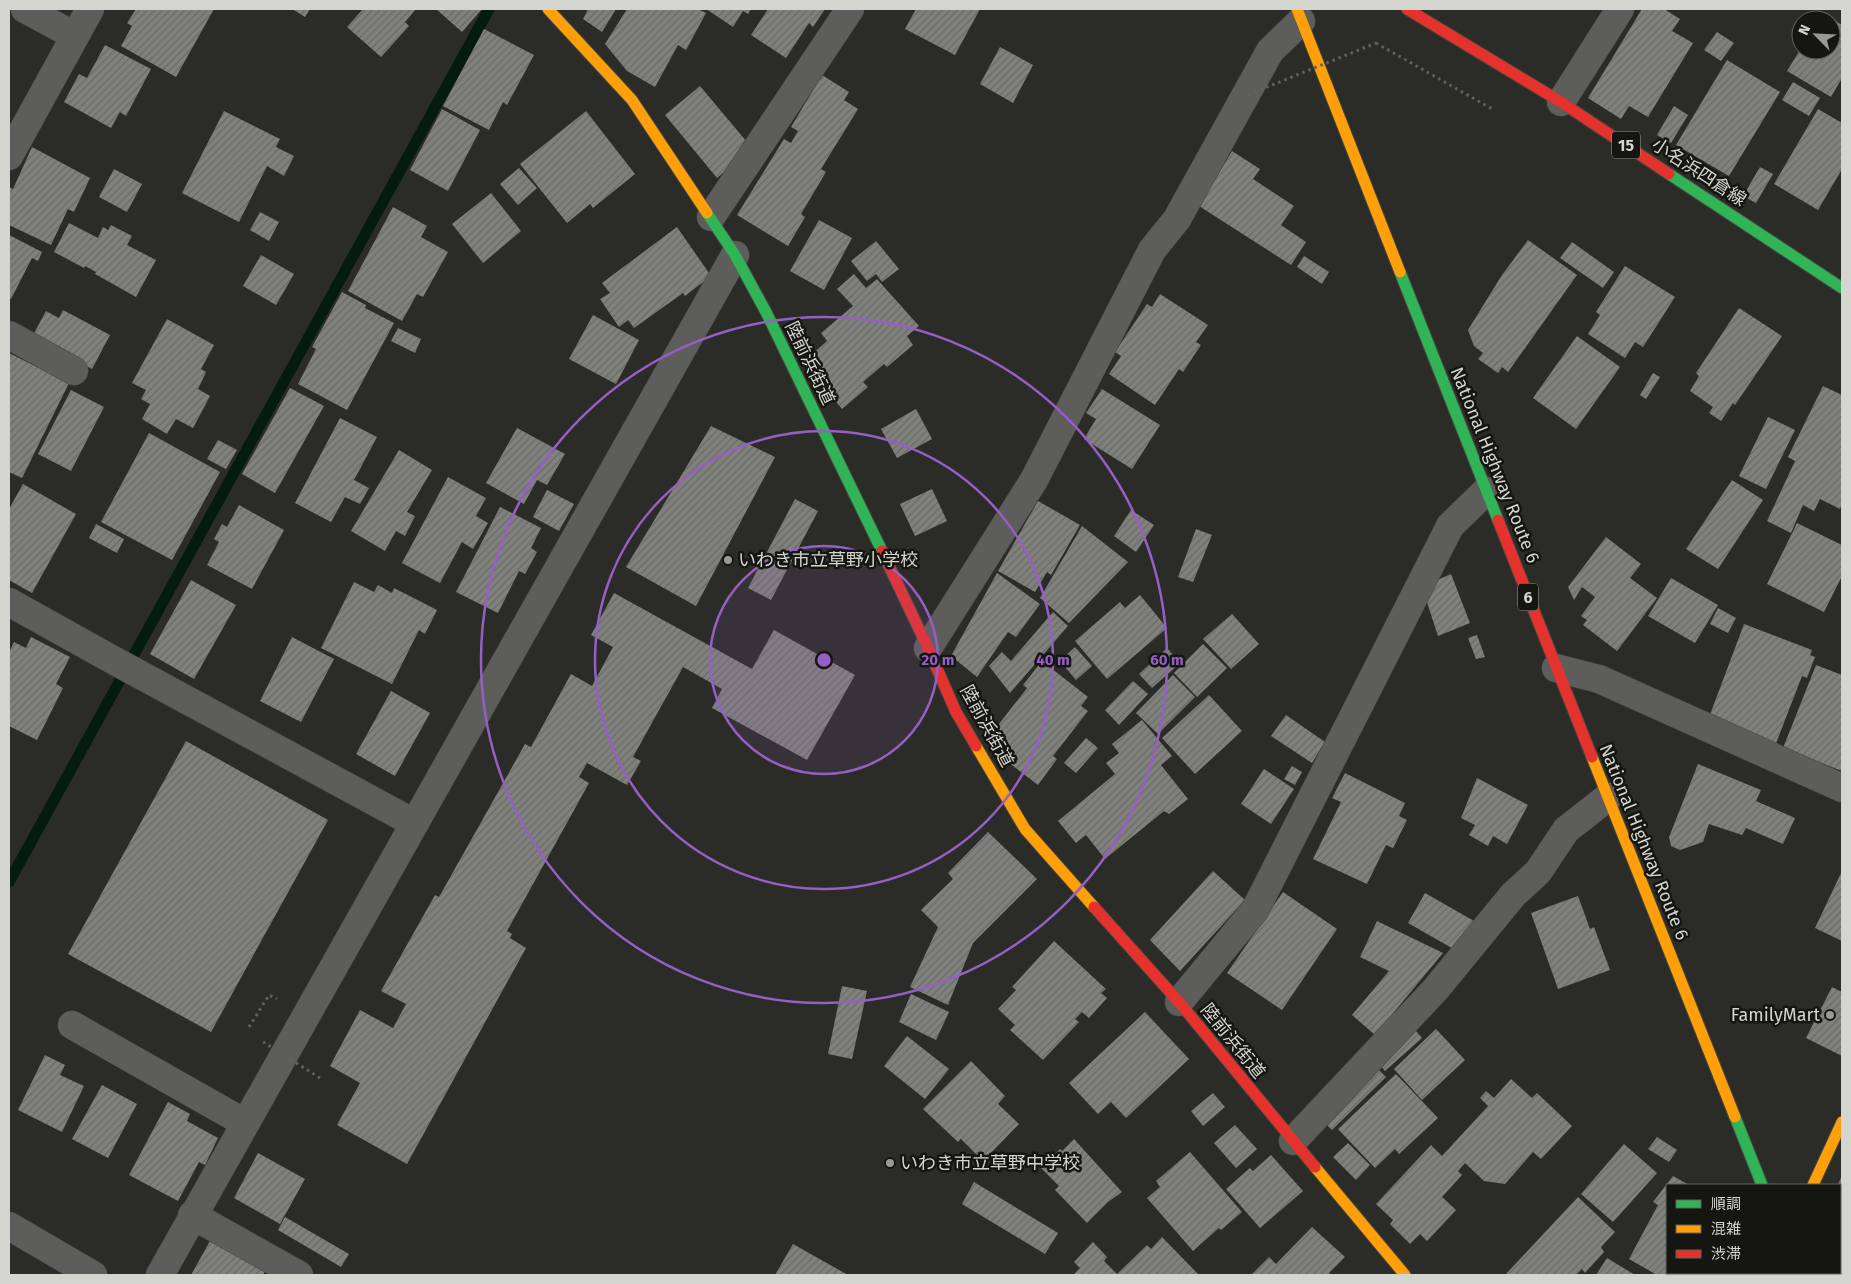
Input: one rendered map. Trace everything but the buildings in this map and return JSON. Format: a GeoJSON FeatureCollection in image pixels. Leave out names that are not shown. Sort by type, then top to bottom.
{"type":"FeatureCollection","features":[{"type":"Feature","properties":{"kind":"main road","name":"陸前浜街道"},"geometry":{"type":"LineString","coordinates":[[548,9],[632,100],[735,255],[774,329],[928,648],[956,712],[1025,828],[1179,1002],[1405,1275]]}},
{"type":"Feature","properties":{"kind":"main road","name":"小名浜四倉線"},"geometry":{"type":"LineString","coordinates":[[1407,9],[1561,102],[1842,288]]}},
{"type":"Feature","properties":{"kind":"main road","name":"National Highway Route 6"},"geometry":{"type":"LineString","coordinates":[[1299,15],[1762,1184]]}},
{"type":"Feature","properties":{"kind":"main road"},"geometry":{"type":"LineString","coordinates":[[1813,1184],[1842,1122]]}},
{"type":"Feature","properties":{"kind":"street"},"geometry":{"type":"LineString","coordinates":[[26,9],[75,36]]}},
{"type":"Feature","properties":{"kind":"street"},"geometry":{"type":"LineString","coordinates":[[9,156],[17,123],[75,36],[90,9]]}},
{"type":"Feature","properties":{"kind":"street"},"geometry":{"type":"LineString","coordinates":[[711,217],[850,9]]}},
{"type":"Feature","properties":{"kind":"street"},"geometry":{"type":"LineString","coordinates":[[1561,102],[1620,9]]}},
{"type":"Feature","properties":{"kind":"street"},"geometry":{"type":"LineString","coordinates":[[928,648],[1034,480],[1152,250],[1177,219],[1270,51],[1299,15]]}},
{"type":"Feature","properties":{"kind":"street"},"geometry":{"type":"LineString","coordinates":[[160,1275],[192,1215],[735,255]]}},
{"type":"Feature","properties":{"kind":"street"},"geometry":{"type":"LineString","coordinates":[[9,335],[74,371]]}},
{"type":"Feature","properties":{"kind":"street"},"geometry":{"type":"LineString","coordinates":[[1179,1002],[1255,910],[1450,526],[1486,491]]}},
{"type":"Feature","properties":{"kind":"street"},"geometry":{"type":"LineString","coordinates":[[9,602],[414,823]]}},
{"type":"Feature","properties":{"kind":"street"},"geometry":{"type":"LineString","coordinates":[[1556,668],[1600,679],[1842,788]]}},
{"type":"Feature","properties":{"kind":"street"},"geometry":{"type":"LineString","coordinates":[[1293,1142],[1435,990],[1513,895],[1538,872],[1566,830],[1608,797]]}},
{"type":"Feature","properties":{"kind":"street"},"geometry":{"type":"LineString","coordinates":[[72,1025],[244,1123]]}},
{"type":"Feature","properties":{"kind":"street"},"geometry":{"type":"LineString","coordinates":[[192,1215],[299,1275]]}},
{"type":"Feature","properties":{"kind":"street"},"geometry":{"type":"LineString","coordinates":[[9,1226],[93,1275]]}},
{"type":"Feature","properties":{"kind":"path"},"geometry":{"type":"LineString","coordinates":[[1230,102],[1376,43],[1494,110]]}},
{"type":"Feature","properties":{"kind":"path"},"geometry":{"type":"LineString","coordinates":[[263,1042],[320,1078]]}},
{"type":"Feature","properties":{"kind":"waterway"},"geometry":{"type":"LineString","coordinates":[[9,882],[489,9]]}},
{"type":"Feature","properties":{"kind":"traffic: fast"},"geometry":{"type":"LineString","coordinates":[[1669,174],[1842,288]]}},
{"type":"Feature","properties":{"kind":"traffic: fast"},"geometry":{"type":"LineString","coordinates":[[707,213],[735,255],[766,312],[882,551]]}},
{"type":"Feature","properties":{"kind":"traffic: fast"},"geometry":{"type":"LineString","coordinates":[[1400,272],[1498,520]]}},
{"type":"Feature","properties":{"kind":"traffic: fast"},"geometry":{"type":"LineString","coordinates":[[1735,1117],[1762,1184]]}},
{"type":"Feature","properties":{"kind":"traffic: slow"},"geometry":{"type":"LineString","coordinates":[[548,9],[632,100],[707,213]]}},
{"type":"Feature","properties":{"kind":"traffic: slow"},"geometry":{"type":"LineString","coordinates":[[1297,9],[1400,272]]}},
{"type":"Feature","properties":{"kind":"traffic: slow"},"geometry":{"type":"LineString","coordinates":[[976,746],[1025,829],[1094,907]]}},
{"type":"Feature","properties":{"kind":"traffic: slow"},"geometry":{"type":"LineString","coordinates":[[1592,757],[1735,1117]]}},
{"type":"Feature","properties":{"kind":"traffic: slow"},"geometry":{"type":"LineString","coordinates":[[1813,1184],[1842,1122]]}},
{"type":"Feature","properties":{"kind":"traffic: slow"},"geometry":{"type":"LineString","coordinates":[[1315,1167],[1405,1275]]}},
{"type":"Feature","properties":{"kind":"traffic: jam"},"geometry":{"type":"LineString","coordinates":[[1407,9],[1561,102],[1669,174]]}},
{"type":"Feature","properties":{"kind":"traffic: jam"},"geometry":{"type":"LineString","coordinates":[[1498,520],[1592,757]]}},
{"type":"Feature","properties":{"kind":"traffic: jam"},"geometry":{"type":"LineString","coordinates":[[882,551],[956,712],[976,746]]}},
{"type":"Feature","properties":{"kind":"traffic: jam"},"geometry":{"type":"LineString","coordinates":[[1094,907],[1179,1002],[1315,1167]]}},
{"type":"Feature","properties":{"kind":"place","name":"いわき市立草野小学校"},"geometry":{"type":"Point","coordinates":[728,560]}},
{"type":"Feature","properties":{"kind":"place","name":"FamilyMart"},"geometry":{"type":"Point","coordinates":[1830,1015]}},
{"type":"Feature","properties":{"kind":"place","name":"いわき市立草野中学校"},"geometry":{"type":"Point","coordinates":[890,1163]}}]}
